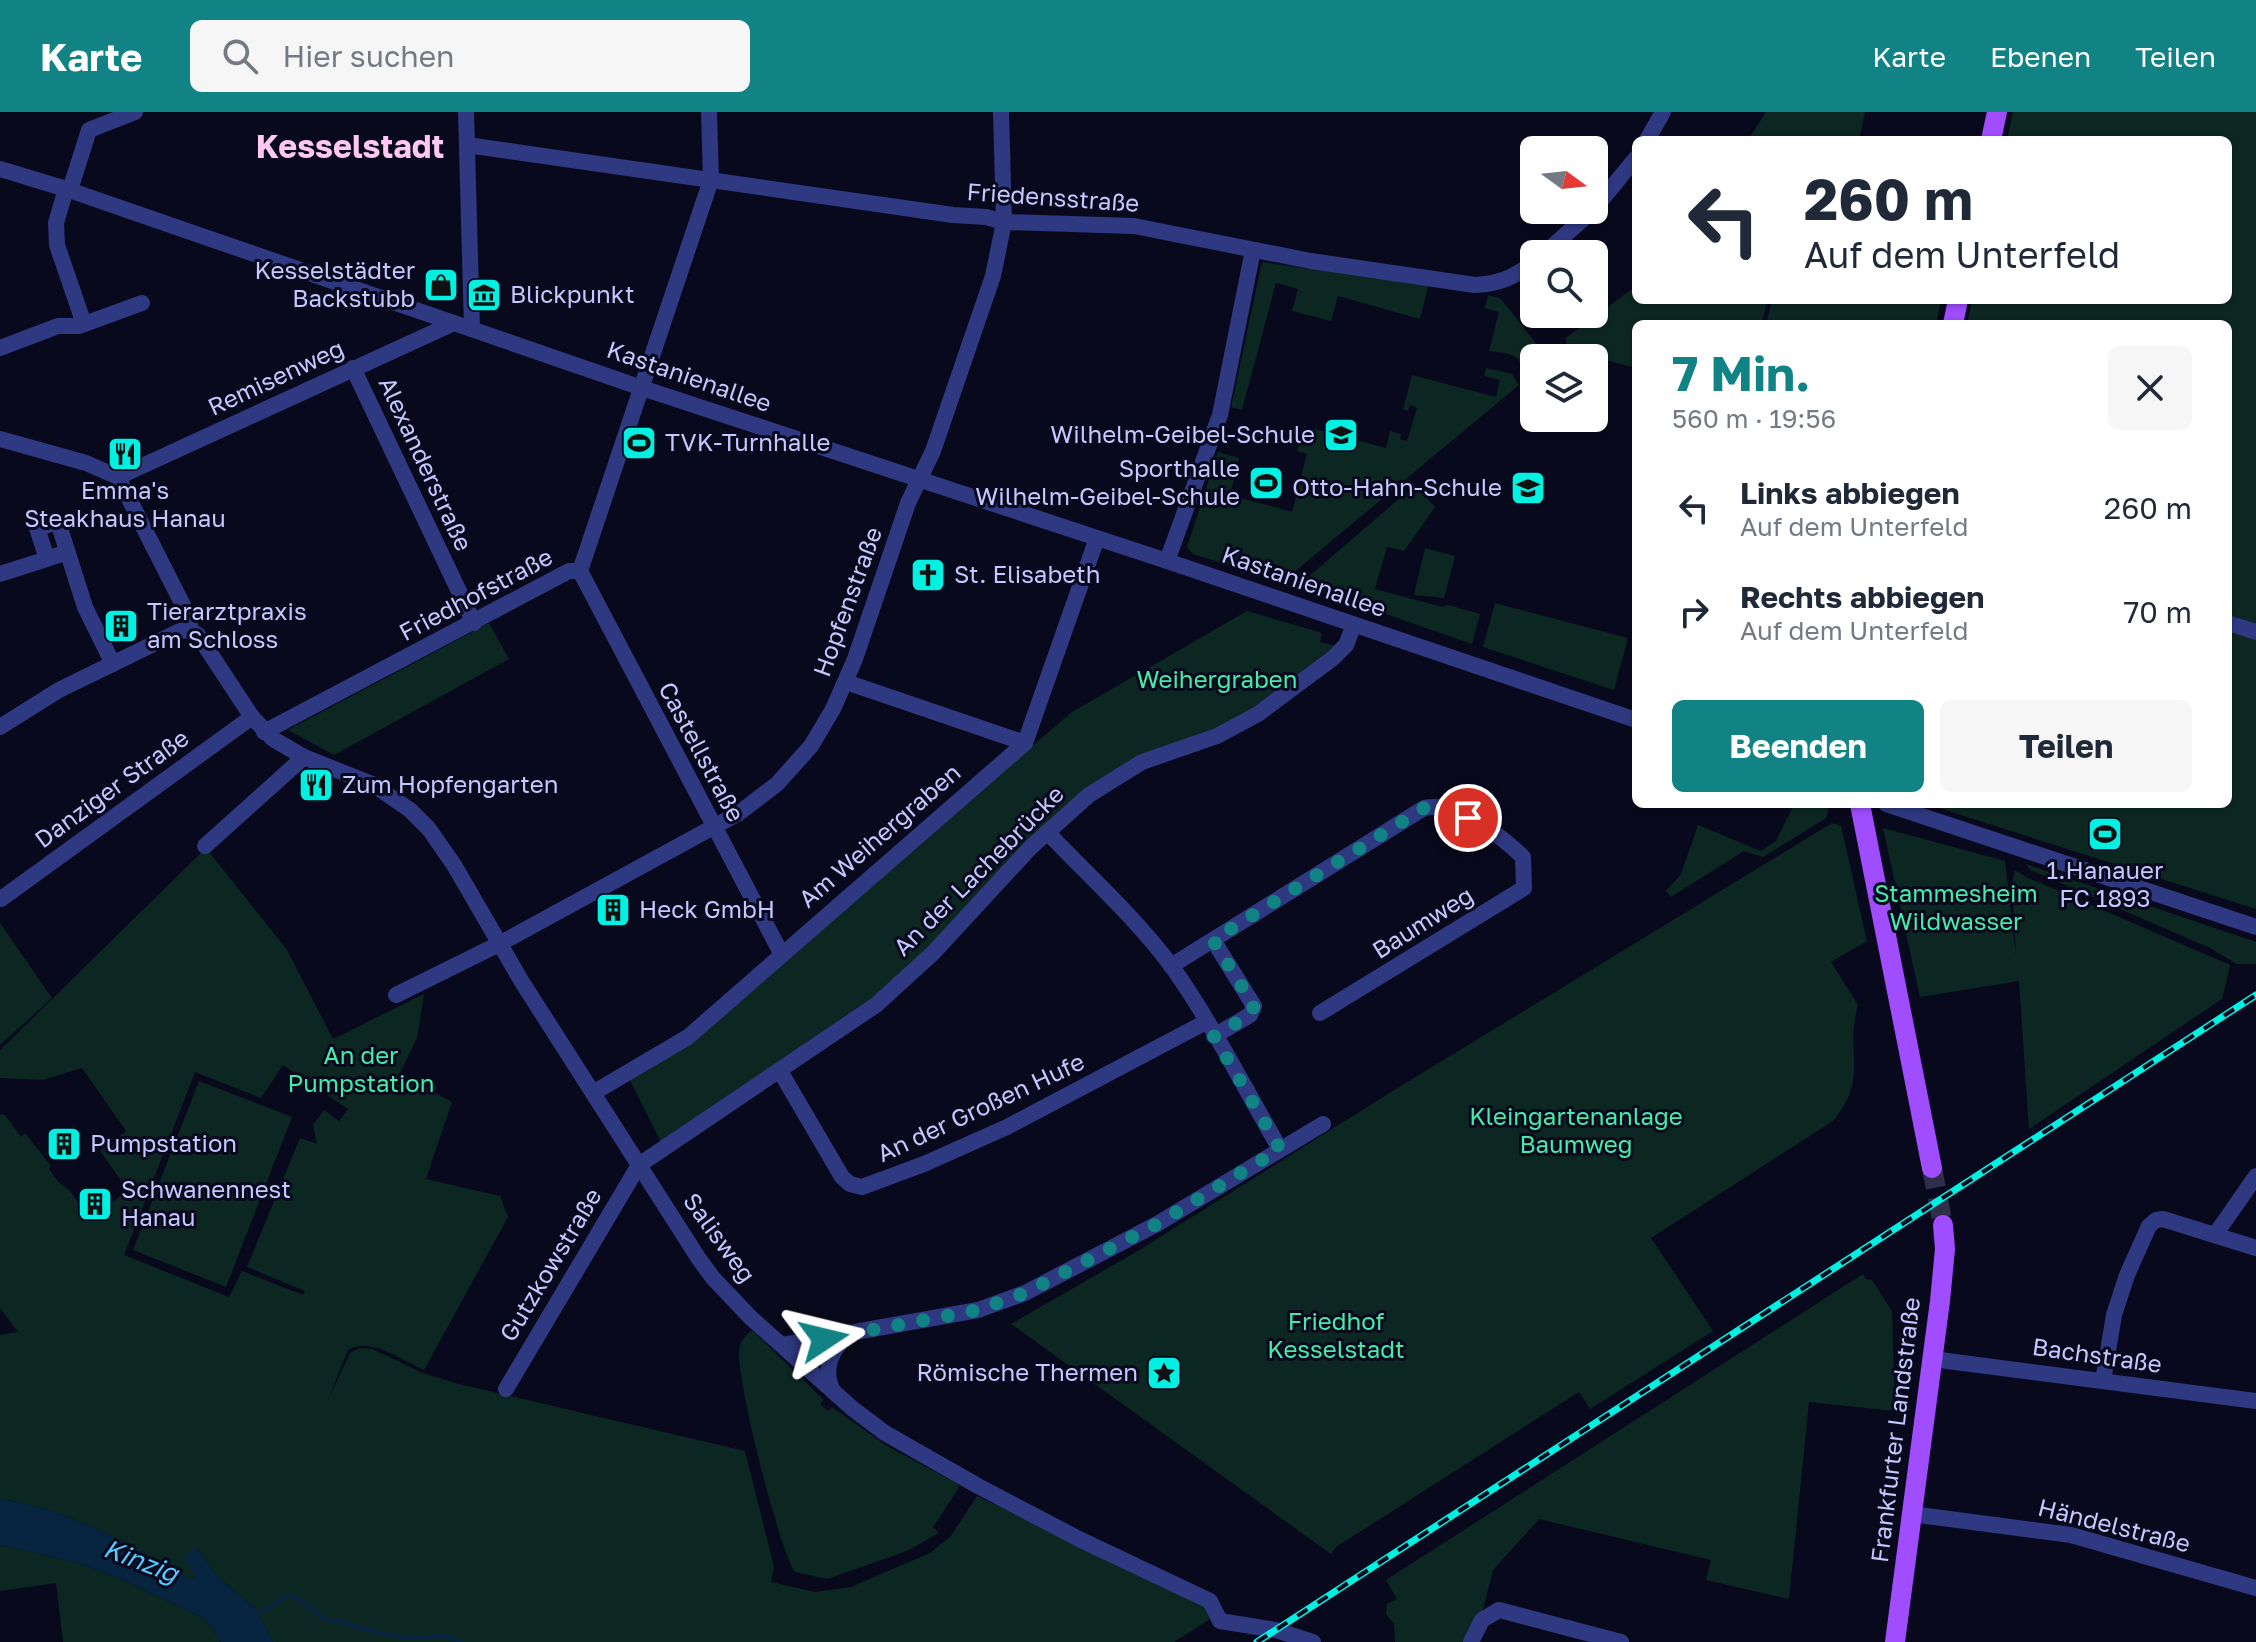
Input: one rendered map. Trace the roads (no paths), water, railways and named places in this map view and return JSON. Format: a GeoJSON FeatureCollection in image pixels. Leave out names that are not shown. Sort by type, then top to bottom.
{"type":"FeatureCollection","features":[{"type":"Feature","properties":{"kind":"main road"},"geometry":{"type":"LineString","coordinates":[[1992,136],[1997,112]]}},
{"type":"Feature","properties":{"kind":"main road"},"geometry":{"type":"LineString","coordinates":[[1861,808],[1932,1168]]}},
{"type":"Feature","properties":{"kind":"main road","name":"Frankfurter Landstraße"},"geometry":{"type":"LineString","coordinates":[[1895,1642],[1945,1249],[1943,1225]]}},
{"type":"Feature","properties":{"kind":"street"},"geometry":{"type":"LineString","coordinates":[[84,324],[57,245],[56,223],[89,130],[135,112]]}},
{"type":"Feature","properties":{"kind":"street"},"geometry":{"type":"LineString","coordinates":[[466,112],[472,329]]}},
{"type":"Feature","properties":{"kind":"street"},"geometry":{"type":"LineString","coordinates":[[709,112],[711,180]]}},
{"type":"Feature","properties":{"kind":"street","name":"Hopfenstraße"},"geometry":{"type":"LineString","coordinates":[[499,944],[714,828],[757,801],[797,764],[822,730],[846,682],[988,294],[1004,222],[1001,112]]}},
{"type":"Feature","properties":{"kind":"street"},"geometry":{"type":"LineString","coordinates":[[1649,136],[1663,112]]}},
{"type":"Feature","properties":{"kind":"street","name":"Friedensstraße"},"geometry":{"type":"LineString","coordinates":[[467,145],[1004,222],[1134,226],[1253,250],[1475,285],[1497,283],[1520,272]]}},
{"type":"Feature","properties":{"kind":"street"},"geometry":{"type":"LineString","coordinates":[[1608,193],[1632,163]]}},
{"type":"Feature","properties":{"kind":"street","name":"Kastanienallee"},"geometry":{"type":"LineString","coordinates":[[0,169],[642,388],[1632,719]]}},
{"type":"Feature","properties":{"kind":"street","name":"Friedhofstraße"},"geometry":{"type":"LineString","coordinates":[[264,732],[569,571],[580,571],[711,180]]}},
{"type":"Feature","properties":{"kind":"street"},"geometry":{"type":"LineString","coordinates":[[1559,240],[1577,224]]}},
{"type":"Feature","properties":{"kind":"street"},"geometry":{"type":"LineString","coordinates":[[1167,561],[1220,415],[1253,250]]}},
{"type":"Feature","properties":{"kind":"street"},"geometry":{"type":"LineString","coordinates":[[0,348],[58,326],[84,324],[142,303]]}},
{"type":"Feature","properties":{"kind":"street","name":"Remisenweg"},"geometry":{"type":"LineString","coordinates":[[118,477],[454,323]]}},
{"type":"Feature","properties":{"kind":"street","name":"Alexanderstraße"},"geometry":{"type":"LineString","coordinates":[[353,368],[474,623]]}},
{"type":"Feature","properties":{"kind":"street"},"geometry":{"type":"LineString","coordinates":[[0,439],[86,463],[118,477]]}},
{"type":"Feature","properties":{"kind":"street","name":"Salisweg"},"geometry":{"type":"LineString","coordinates":[[118,477],[190,619],[190,630],[198,635],[264,732],[304,757],[372,784],[420,819],[444,848],[499,944],[713,1278],[834,1392],[885,1433],[1079,1539],[1210,1601],[1220,1621],[1276,1630],[1313,1642]]}},
{"type":"Feature","properties":{"kind":"street"},"geometry":{"type":"LineString","coordinates":[[47,559],[37,528],[58,522],[85,607],[113,664]]}},
{"type":"Feature","properties":{"kind":"street","name":"Am Weihergraben"},"geometry":{"type":"LineString","coordinates":[[593,1093],[688,1037],[1025,743],[1097,538]]}},
{"type":"Feature","properties":{"kind":"street"},"geometry":{"type":"LineString","coordinates":[[0,574],[67,552]]}},
{"type":"Feature","properties":{"kind":"street","name":"Castellstraße"},"geometry":{"type":"LineString","coordinates":[[580,571],[781,953]]}},
{"type":"Feature","properties":{"kind":"street"},"geometry":{"type":"LineString","coordinates":[[2232,624],[2256,632]]}},
{"type":"Feature","properties":{"kind":"street","name":"An der Lachebrücke"},"geometry":{"type":"LineString","coordinates":[[639,1165],[876,1005],[950,935],[1047,832],[1089,795],[1120,774],[1154,757],[1217,736],[1258,714],[1333,658],[1346,645],[1354,625]]}},
{"type":"Feature","properties":{"kind":"street"},"geometry":{"type":"LineString","coordinates":[[0,727],[59,690],[180,631],[190,630]]}},
{"type":"Feature","properties":{"kind":"street"},"geometry":{"type":"LineString","coordinates":[[846,682],[1025,743]]}},
{"type":"Feature","properties":{"kind":"street","name":"Danziger Straße"},"geometry":{"type":"LineString","coordinates":[[1,899],[252,717]]}},
{"type":"Feature","properties":{"kind":"street"},"geometry":{"type":"LineString","coordinates":[[205,846],[304,757]]}},
{"type":"Feature","properties":{"kind":"street","name":"Baumweg"},"geometry":{"type":"LineString","coordinates":[[1213,940],[1428,807],[1440,807],[1480,823],[1523,857],[1524,888],[1320,1013]]}},
{"type":"Feature","properties":{"kind":"street"},"geometry":{"type":"LineString","coordinates":[[1898,808],[2256,927]]}},
{"type":"Feature","properties":{"kind":"street"},"geometry":{"type":"LineString","coordinates":[[1047,832],[1144,933],[1171,966],[1280,1149]]}},
{"type":"Feature","properties":{"kind":"street"},"geometry":{"type":"LineString","coordinates":[[1171,966],[1213,940]]}},
{"type":"Feature","properties":{"kind":"street","name":"An der Großen Hufe"},"geometry":{"type":"LineString","coordinates":[[780,1071],[842,1177],[850,1184],[862,1187],[924,1164],[1210,1029],[1250,1015],[1254,1006],[1213,940]]}},
{"type":"Feature","properties":{"kind":"street"},"geometry":{"type":"LineString","coordinates":[[396,995],[499,944]]}},
{"type":"Feature","properties":{"kind":"street"},"geometry":{"type":"LineString","coordinates":[[782,1345],[978,1310],[1025,1293],[1157,1224],[1323,1124]]}},
{"type":"Feature","properties":{"kind":"street","name":"Gutzkowstraße"},"geometry":{"type":"LineString","coordinates":[[506,1389],[639,1165]]}},
{"type":"Feature","properties":{"kind":"street"},"geometry":{"type":"LineString","coordinates":[[2215,1235],[2256,1176]]}},
{"type":"Feature","properties":{"kind":"street"},"geometry":{"type":"LineString","coordinates":[[2103,1381],[2114,1315],[2127,1275],[2149,1226],[2163,1219],[2256,1248]]}},
{"type":"Feature","properties":{"kind":"street"},"geometry":{"type":"LineString","coordinates":[[834,1392],[829,1383],[828,1366],[834,1351],[846,1336]]}},
{"type":"Feature","properties":{"kind":"street","name":"Bachstraße"},"geometry":{"type":"LineString","coordinates":[[1932,1359],[2256,1401]]}},
{"type":"Feature","properties":{"kind":"street","name":"Händelstraße"},"geometry":{"type":"LineString","coordinates":[[1911,1514],[2071,1535],[2256,1588]]}},
{"type":"Feature","properties":{"kind":"street"},"geometry":{"type":"LineString","coordinates":[[1471,1642],[1482,1620],[1499,1610],[1621,1642]]}},
{"type":"Feature","properties":{"kind":"water","name":"Kinzig"},"geometry":{"type":"Polygon","coordinates":[[[0,1499],[25,1503],[75,1520],[124,1542],[192,1580],[195,1576],[184,1557],[196,1547],[218,1577],[257,1610],[273,1642],[221,1642],[206,1619],[119,1578],[78,1563],[0,1545],[0,1499]]]}},
{"type":"Feature","properties":{"kind":"waterway"},"geometry":{"type":"LineString","coordinates":[[253,1613],[263,1612],[287,1595],[330,1620],[395,1636],[418,1638],[441,1635],[462,1642]]}},
{"type":"Feature","properties":{"kind":"tunnel"},"geometry":{"type":"LineString","coordinates":[[1932,1168],[1943,1225]]}},
{"type":"Feature","properties":{"kind":"railway"},"geometry":{"type":"LineString","coordinates":[[1257,1642],[2256,995]]}},
{"type":"Feature","properties":{"kind":"place","name":"Kesselstädter Backstubb"},"geometry":{"type":"Point","coordinates":[441,285]}},
{"type":"Feature","properties":{"kind":"place","name":"Blickpunkt"},"geometry":{"type":"Point","coordinates":[484,295]}},
{"type":"Feature","properties":{"kind":"place","name":"Wilhelm-Geibel-Schule"},"geometry":{"type":"Point","coordinates":[1341,435]}},
{"type":"Feature","properties":{"kind":"place","name":"TVK-Turnhalle"},"geometry":{"type":"Point","coordinates":[639,443]}},
{"type":"Feature","properties":{"kind":"place","name":"Emma's Steakhaus Hanau"},"geometry":{"type":"Point","coordinates":[125,454]}},
{"type":"Feature","properties":{"kind":"place","name":"Sporthalle Wilhelm-Geibel-Schule"},"geometry":{"type":"Point","coordinates":[1266,483]}},
{"type":"Feature","properties":{"kind":"place","name":"Otto-Hahn-Schule"},"geometry":{"type":"Point","coordinates":[1528,488]}},
{"type":"Feature","properties":{"kind":"place","name":"St. Elisabeth"},"geometry":{"type":"Point","coordinates":[928,575]}},
{"type":"Feature","properties":{"kind":"place","name":"Tierarztpraxis am Schloss"},"geometry":{"type":"Point","coordinates":[121,626]}},
{"type":"Feature","properties":{"kind":"place","name":"Zum Hopfengarten"},"geometry":{"type":"Point","coordinates":[316,785]}},
{"type":"Feature","properties":{"kind":"place","name":"1.Hanauer FC 1893"},"geometry":{"type":"Point","coordinates":[2105,834]}},
{"type":"Feature","properties":{"kind":"place","name":"Heck GmbH"},"geometry":{"type":"Point","coordinates":[613,910]}},
{"type":"Feature","properties":{"kind":"place","name":"Pumpstation"},"geometry":{"type":"Point","coordinates":[64,1144]}},
{"type":"Feature","properties":{"kind":"place","name":"Schwanennest Hanau"},"geometry":{"type":"Point","coordinates":[95,1204]}},
{"type":"Feature","properties":{"kind":"place","name":"Römische Thermen"},"geometry":{"type":"Point","coordinates":[1164,1373]}},
{"type":"Feature","properties":{"kind":"district","name":"Kesselstadt"},"geometry":{"type":"Point","coordinates":[350,147]}},
{"type":"Feature","properties":{"kind":"park label","name":"Weihergraben"},"geometry":{"type":"Point","coordinates":[1217,680]}},
{"type":"Feature","properties":{"kind":"park label","name":"Stammesheim Wildwasser"},"geometry":{"type":"Point","coordinates":[1956,908]}},
{"type":"Feature","properties":{"kind":"park label","name":"An der Pumpstation"},"geometry":{"type":"Point","coordinates":[361,1070]}},
{"type":"Feature","properties":{"kind":"park label","name":"Kleingartenanlage Baumweg"},"geometry":{"type":"Point","coordinates":[1576,1131]}},
{"type":"Feature","properties":{"kind":"park label","name":"Friedhof Kesselstadt"},"geometry":{"type":"Point","coordinates":[1336,1336]}}]}
